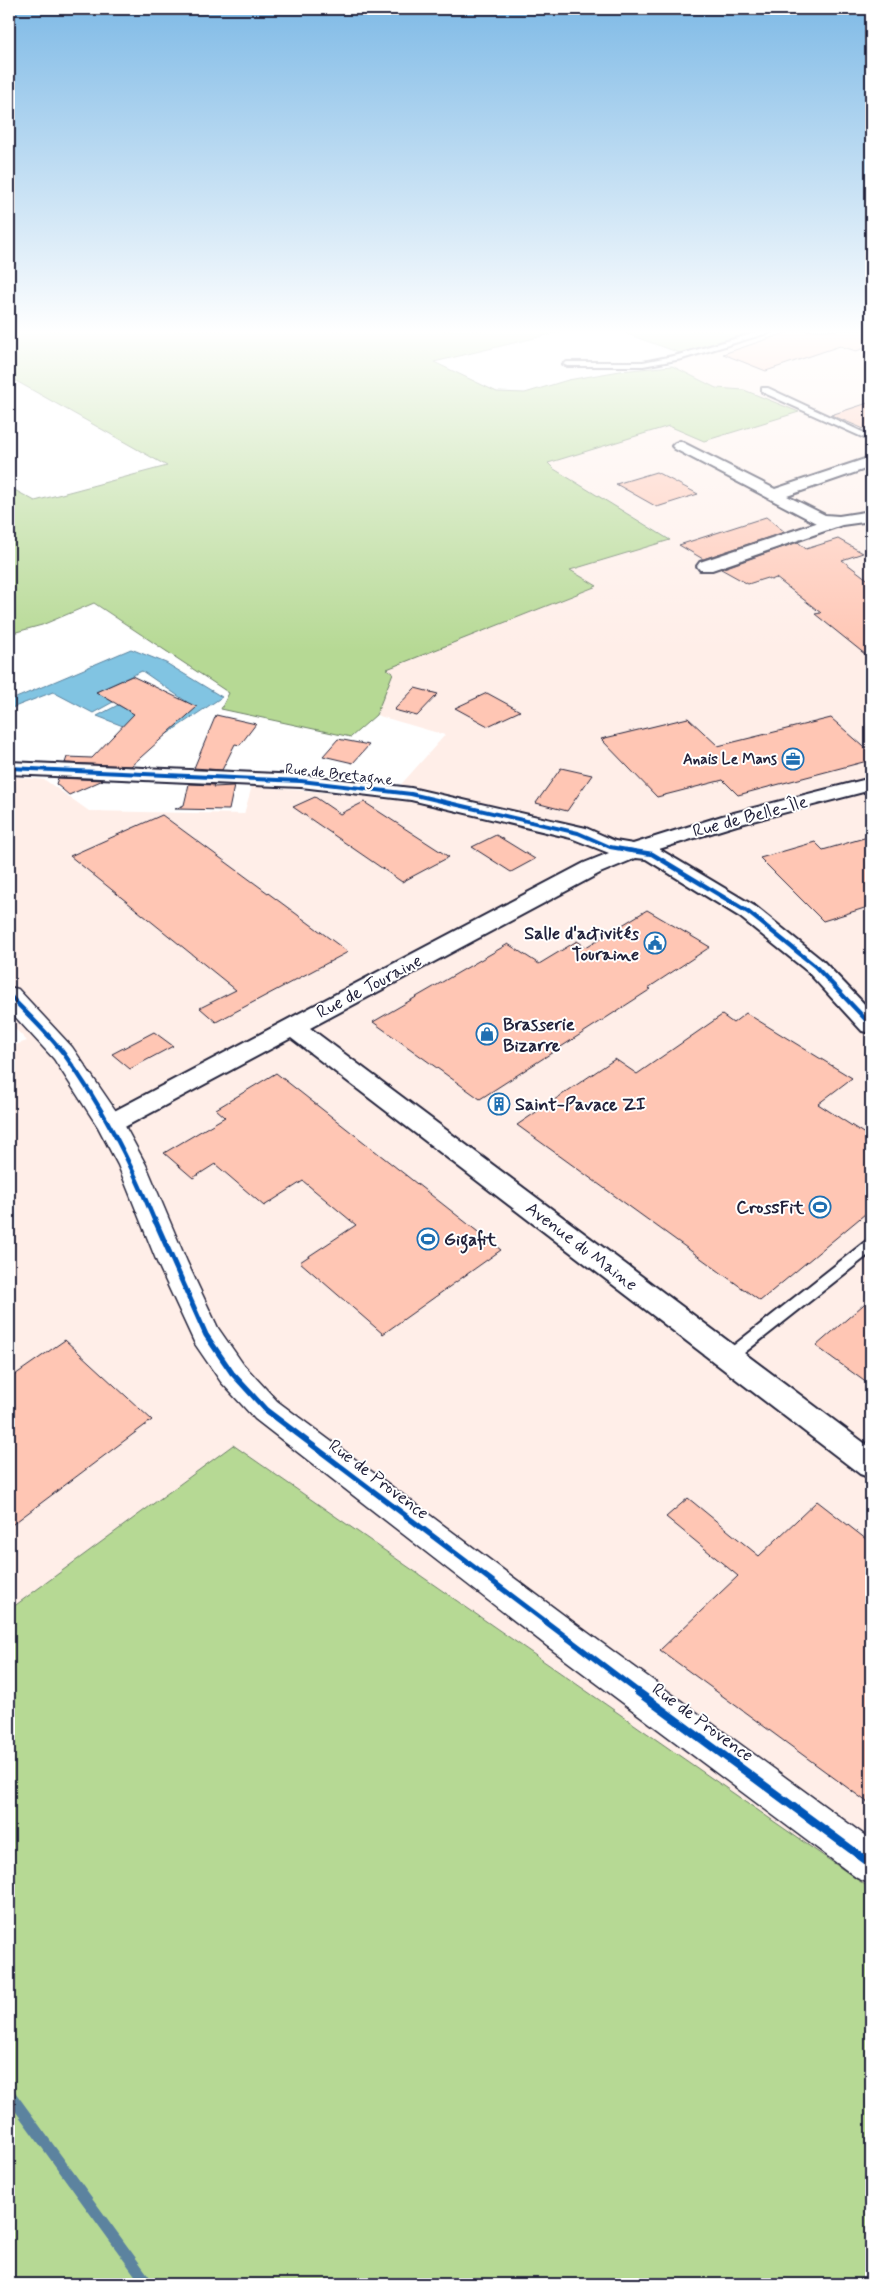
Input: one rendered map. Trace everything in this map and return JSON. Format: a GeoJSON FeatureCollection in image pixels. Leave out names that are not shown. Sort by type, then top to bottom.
{"type":"FeatureCollection","features":[{"type":"Feature","properties":{"kind":"street"},"geometry":{"type":"LineString","coordinates":[[680,446],[822,520],[839,521]]}},
{"type":"Feature","properties":{"kind":"street"},"geometry":{"type":"LineString","coordinates":[[774,495],[871,462]]}},
{"type":"Feature","properties":{"kind":"street"},"geometry":{"type":"LineString","coordinates":[[706,566],[839,521],[871,516]]}},
{"type":"Feature","properties":{"kind":"street","name":"Rue de Bretagne"},"geometry":{"type":"LineString","coordinates":[[9,768],[102,774],[301,781],[411,794],[578,833],[610,847],[652,854],[748,912],[815,966],[871,1025]]}},
{"type":"Feature","properties":{"kind":"street","name":"Rue de Belle-Île"},"geometry":{"type":"LineString","coordinates":[[629,851],[674,836],[871,784]]}},
{"type":"Feature","properties":{"kind":"street","name":"Rue de Touraine"},"geometry":{"type":"LineString","coordinates":[[110,1124],[592,868],[629,851]]}},
{"type":"Feature","properties":{"kind":"street","name":"Rue de Provence"},"geometry":{"type":"LineString","coordinates":[[9,995],[63,1053],[110,1124],[132,1165],[172,1262],[206,1335],[232,1373],[266,1410],[560,1634],[871,1864]]}},
{"type":"Feature","properties":{"kind":"street","name":"Avenue du Maine"},"geometry":{"type":"LineString","coordinates":[[293,1027],[871,1465]]}},
{"type":"Feature","properties":{"kind":"lane"},"geometry":{"type":"LineString","coordinates":[[729,1357],[871,1245]]}},
{"type":"Feature","properties":{"kind":"shaded area"},"geometry":{"type":"Polygon","coordinates":[[[633,437],[695,437],[704,441],[717,437],[871,437],[871,1889],[233,1445],[9,1610],[9,1047],[27,1041],[9,1022],[9,776],[45,780],[89,811],[244,814],[252,786],[389,798],[445,735],[376,715],[393,673],[387,669],[596,586],[569,570],[670,539],[547,463],[633,437]]]}},
{"type":"Feature","properties":{"kind":"green space"},"geometry":{"type":"Polygon","coordinates":[[[116,437],[633,437],[548,463],[554,469],[670,540],[570,570],[597,586],[387,669],[393,673],[376,715],[351,737],[221,709],[229,693],[94,603],[42,625],[9,634],[9,487],[35,501],[167,466],[116,437]]]}},
{"type":"Feature","properties":{"kind":"green space"},"geometry":{"type":"Polygon","coordinates":[[[695,437],[717,437],[704,441],[695,437]]]}},
{"type":"Feature","properties":{"kind":"green space"},"geometry":{"type":"Polygon","coordinates":[[[233,1445],[871,1889],[871,2284],[9,2284],[9,1610],[233,1445]]]}},
{"type":"Feature","properties":{"kind":"water"},"geometry":{"type":"Polygon","coordinates":[[[131,649],[166,663],[222,697],[164,736],[123,726],[97,716],[118,705],[150,722],[187,702],[142,671],[96,692],[113,702],[93,713],[53,692],[9,709],[9,701],[131,649]]]}},
{"type":"Feature","properties":{"kind":"building"},"geometry":{"type":"Polygon","coordinates":[[[656,472],[698,494],[657,507],[616,484],[656,472]]]}},
{"type":"Feature","properties":{"kind":"building"},"geometry":{"type":"Polygon","coordinates":[[[766,517],[785,532],[703,559],[679,545],[766,517]]]}},
{"type":"Feature","properties":{"kind":"building"},"geometry":{"type":"Polygon","coordinates":[[[838,539],[863,553],[842,560],[871,582],[871,659],[815,614],[821,613],[776,578],[771,580],[767,578],[748,584],[721,569],[798,542],[806,549],[838,539]]]}},
{"type":"Feature","properties":{"kind":"building"},"geometry":{"type":"Polygon","coordinates":[[[132,676],[197,707],[131,766],[65,763],[67,757],[92,758],[134,714],[96,692],[132,676]]]}},
{"type":"Feature","properties":{"kind":"building"},"geometry":{"type":"Polygon","coordinates":[[[415,688],[438,694],[417,716],[394,710],[415,688]]]}},
{"type":"Feature","properties":{"kind":"building"},"geometry":{"type":"Polygon","coordinates":[[[487,693],[520,711],[488,726],[455,708],[487,693]]]}},
{"type":"Feature","properties":{"kind":"building"},"geometry":{"type":"Polygon","coordinates":[[[216,715],[256,724],[240,745],[235,744],[222,770],[194,768],[216,715]]]}},
{"type":"Feature","properties":{"kind":"building"},"geometry":{"type":"Polygon","coordinates":[[[688,718],[718,746],[831,718],[871,753],[871,760],[738,795],[723,780],[657,797],[601,739],[688,718]]]}},
{"type":"Feature","properties":{"kind":"building"},"geometry":{"type":"Polygon","coordinates":[[[338,739],[369,745],[353,763],[323,756],[338,739]]]}},
{"type":"Feature","properties":{"kind":"building"},"geometry":{"type":"Polygon","coordinates":[[[561,768],[592,775],[567,811],[536,803],[561,768]]]}},
{"type":"Feature","properties":{"kind":"building"},"geometry":{"type":"Polygon","coordinates":[[[58,778],[103,780],[69,795],[56,784],[58,778]]]}},
{"type":"Feature","properties":{"kind":"building"},"geometry":{"type":"Polygon","coordinates":[[[189,784],[214,785],[213,787],[234,786],[229,810],[175,809],[184,805],[189,784]]]}},
{"type":"Feature","properties":{"kind":"building"},"geometry":{"type":"Polygon","coordinates":[[[315,797],[340,814],[364,802],[449,857],[402,882],[293,807],[315,797]]]}},
{"type":"Feature","properties":{"kind":"building"},"geometry":{"type":"Polygon","coordinates":[[[162,815],[348,952],[216,1022],[200,1008],[236,990],[70,856],[162,815]]]}},
{"type":"Feature","properties":{"kind":"building"},"geometry":{"type":"Polygon","coordinates":[[[496,835],[535,859],[511,872],[472,847],[496,835]]]}},
{"type":"Feature","properties":{"kind":"building"},"geometry":{"type":"Polygon","coordinates":[[[871,836],[871,906],[823,921],[760,858],[815,842],[823,850],[871,836]]]}},
{"type":"Feature","properties":{"kind":"building"},"geometry":{"type":"Polygon","coordinates":[[[647,910],[710,947],[648,988],[651,989],[480,1099],[373,1022],[508,944],[539,964],[577,941],[586,947],[647,910]]]}},
{"type":"Feature","properties":{"kind":"building"},"geometry":{"type":"Polygon","coordinates":[[[746,1013],[852,1078],[818,1104],[871,1138],[871,1209],[760,1301],[517,1125],[615,1059],[637,1074],[722,1015],[733,1023],[746,1013]]]}},
{"type":"Feature","properties":{"kind":"building"},"geometry":{"type":"Polygon","coordinates":[[[154,1032],[173,1046],[130,1069],[112,1054],[154,1032]]]}},
{"type":"Feature","properties":{"kind":"building"},"geometry":{"type":"Polygon","coordinates":[[[276,1073],[501,1250],[383,1334],[300,1262],[356,1225],[303,1181],[264,1206],[215,1164],[193,1178],[164,1153],[225,1117],[216,1109],[276,1073]]]}},
{"type":"Feature","properties":{"kind":"building"},"geometry":{"type":"Polygon","coordinates":[[[871,1298],[871,1386],[816,1346],[871,1298]]]}},
{"type":"Feature","properties":{"kind":"building"},"geometry":{"type":"Polygon","coordinates":[[[65,1340],[152,1420],[9,1527],[9,1379],[65,1340]]]}},
{"type":"Feature","properties":{"kind":"building"},"geometry":{"type":"Polygon","coordinates":[[[688,1498],[759,1556],[817,1501],[871,1543],[871,1805],[660,1650],[738,1576],[666,1517],[688,1498]]]}},
{"type":"Feature","properties":{"kind":"waterway"},"geometry":{"type":"LineString","coordinates":[[9,2093],[148,2284]]}},
{"type":"Feature","properties":{"kind":"cycle path"},"geometry":{"type":"LineString","coordinates":[[9,768],[301,781],[411,794],[578,833],[610,847],[652,854],[748,912],[815,966],[871,1025]]}},
{"type":"Feature","properties":{"kind":"cycle path"},"geometry":{"type":"LineString","coordinates":[[9,995],[63,1053],[110,1124],[132,1165],[172,1262],[206,1335],[232,1373],[266,1410],[560,1634],[871,1864]]}},
{"type":"Feature","properties":{"kind":"place","name":"Anais Le Mans"},"geometry":{"type":"Point","coordinates":[793,759]}},
{"type":"Feature","properties":{"kind":"place","name":"Salle d'activités Touraine"},"geometry":{"type":"Point","coordinates":[655,943]}},
{"type":"Feature","properties":{"kind":"place","name":"Brasserie Bizarre"},"geometry":{"type":"Point","coordinates":[487,1034]}},
{"type":"Feature","properties":{"kind":"place","name":"Saint-Pavace ZI"},"geometry":{"type":"Point","coordinates":[499,1104]}},
{"type":"Feature","properties":{"kind":"place","name":"CrossFit"},"geometry":{"type":"Point","coordinates":[820,1207]}},
{"type":"Feature","properties":{"kind":"place","name":"Gigafit"},"geometry":{"type":"Point","coordinates":[428,1239]}}]}
